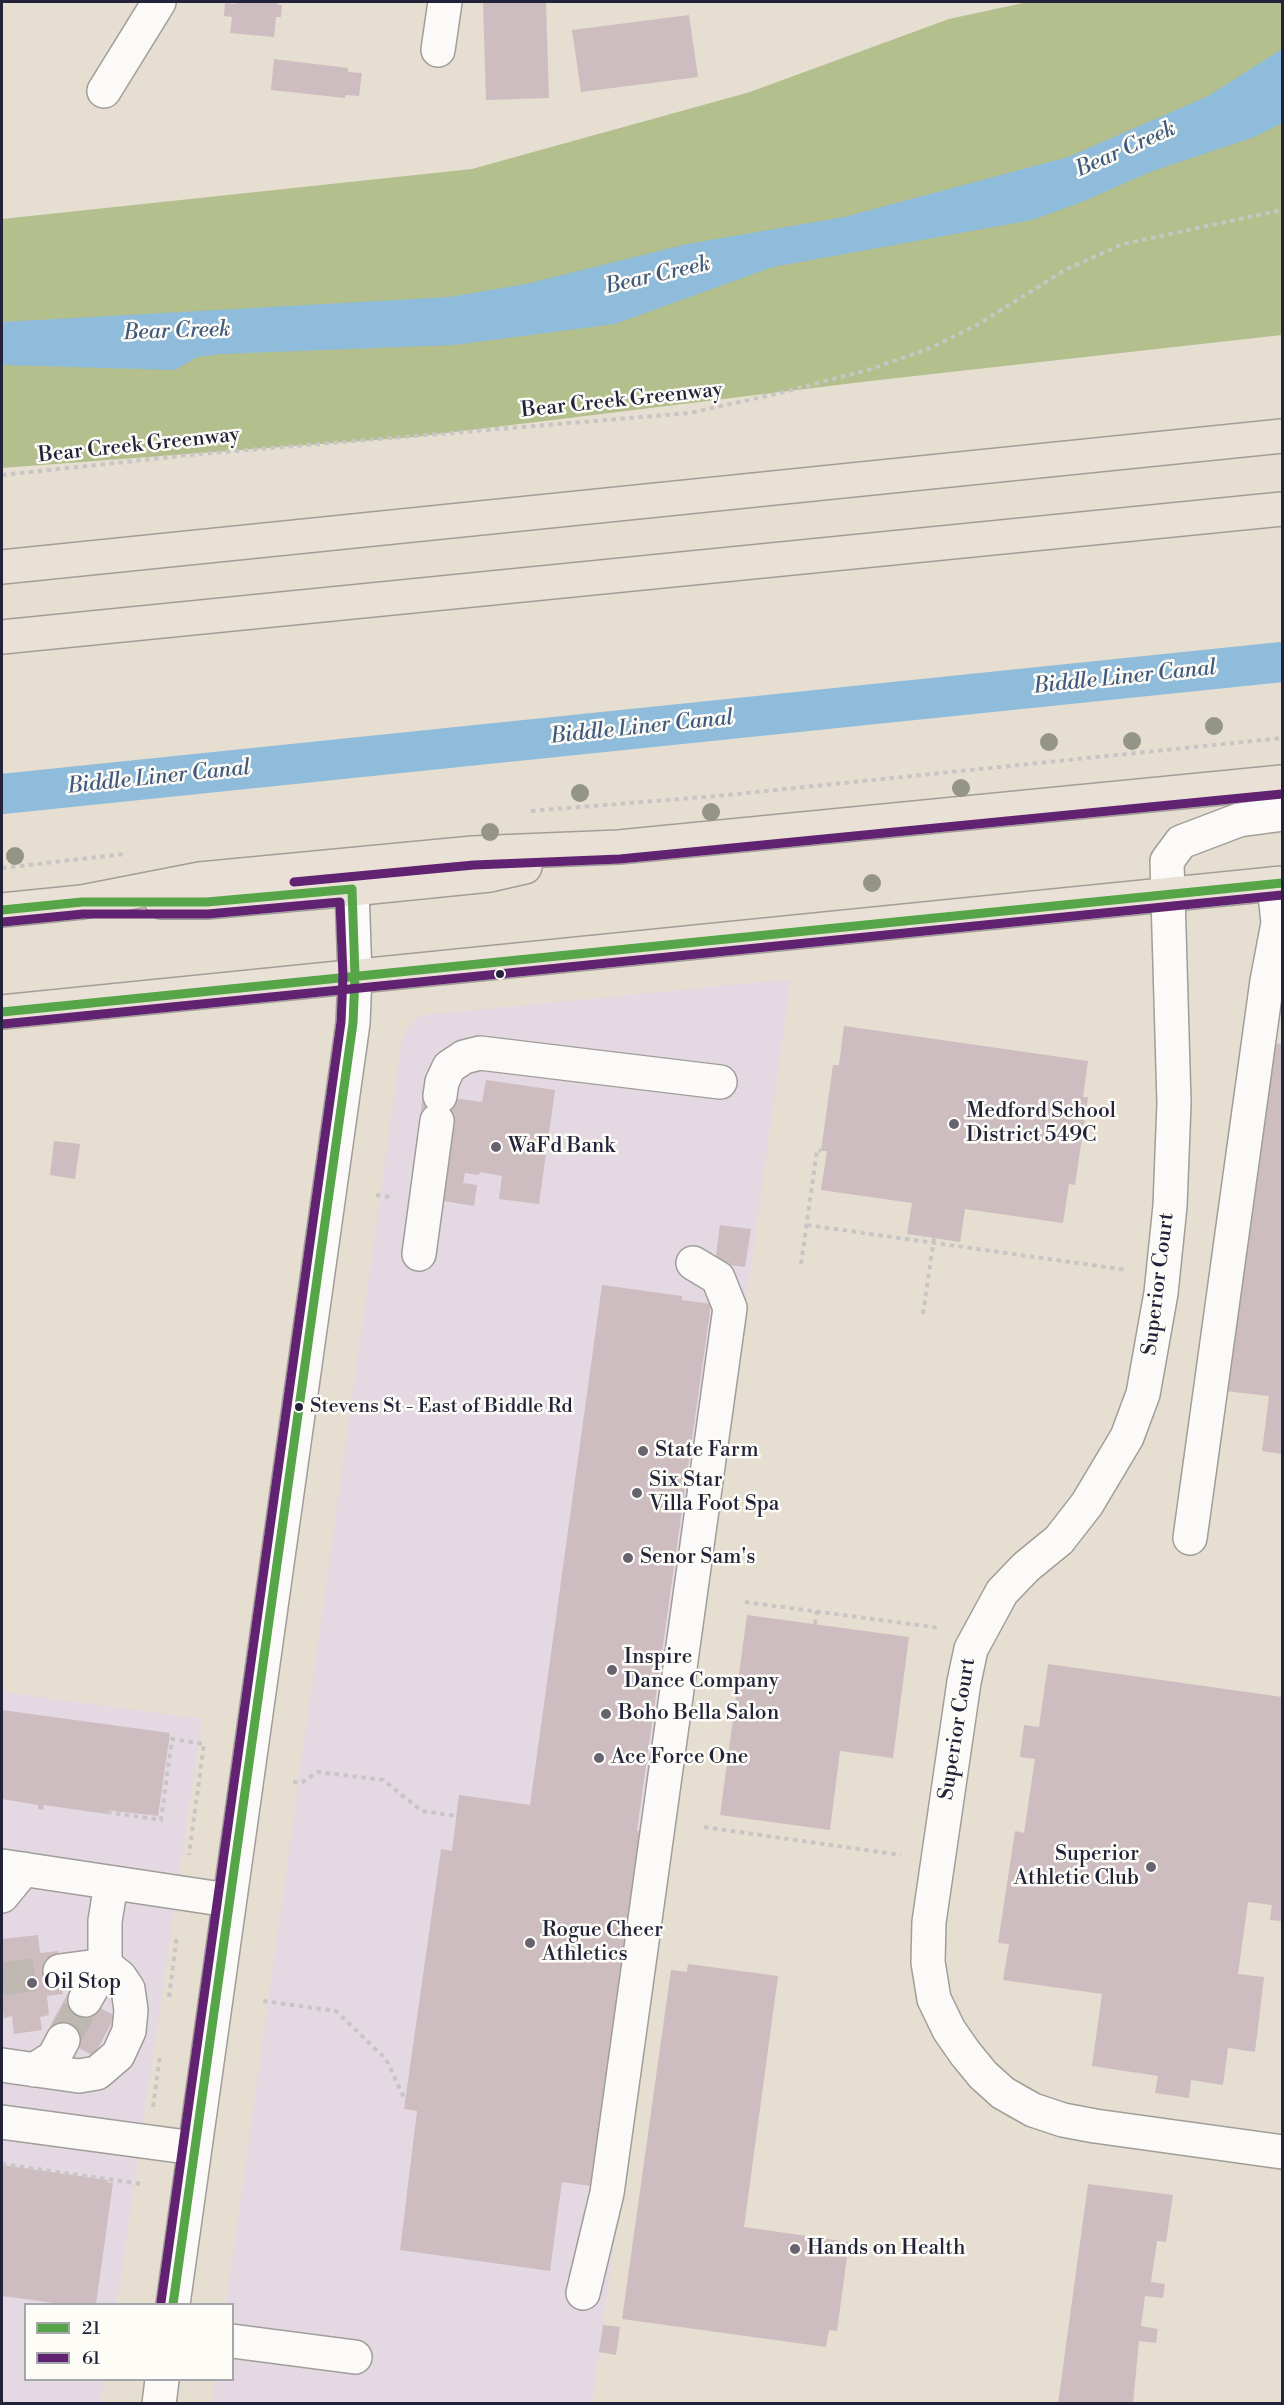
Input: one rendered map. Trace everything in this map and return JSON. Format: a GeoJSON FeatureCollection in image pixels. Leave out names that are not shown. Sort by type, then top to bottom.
{"type":"FeatureCollection","features":[{"type":"Feature","properties":{"kind":"main road"},"geometry":{"type":"LineString","coordinates":[[2,567],[1282,436]]}},
{"type":"Feature","properties":{"kind":"main road"},"geometry":{"type":"LineString","coordinates":[[2,637],[1282,509]]}},
{"type":"Feature","properties":{"kind":"main road"},"geometry":{"type":"LineString","coordinates":[[2,910],[82,902],[200,879],[473,853],[619,846],[1282,782]]}},
{"type":"Feature","properties":{"kind":"main road"},"geometry":{"type":"LineString","coordinates":[[82,902],[207,902],[490,875],[619,846]]}},
{"type":"Feature","properties":{"kind":"main road"},"geometry":{"type":"LineString","coordinates":[[2,1012],[1278,883]]}},
{"type":"Feature","properties":{"kind":"street"},"geometry":{"type":"LineString","coordinates":[[104,91],[159,2]]}},
{"type":"Feature","properties":{"kind":"street"},"geometry":{"type":"LineString","coordinates":[[438,50],[444,2]]}},
{"type":"Feature","properties":{"kind":"street","name":"Superior Court"},"geometry":{"type":"LineString","coordinates":[[1282,814],[1239,820],[1181,842],[1167,861],[1166,895],[1171,944],[1174,1103],[1170,1194],[1161,1293],[1143,1394],[1127,1437],[1087,1504],[1059,1540],[1026,1566],[1002,1592],[971,1649],[964,1682],[929,1922],[928,1962],[934,1999],[949,2030],[964,2053],[1003,2093],[1033,2110],[1063,2120],[1095,2126],[1282,2152]]}},
{"type":"Feature","properties":{"kind":"street"},"geometry":{"type":"LineString","coordinates":[[1190,1538],[1267,981],[1278,923],[1278,883]]}},
{"type":"Feature","properties":{"kind":"street"},"geometry":{"type":"LineString","coordinates":[[173,2303],[349,1046],[355,976],[352,889]]}},
{"type":"Feature","properties":{"kind":"street"},"geometry":{"type":"LineString","coordinates":[[419,1254],[442,1082],[449,1067],[464,1057],[480,1053],[720,1082]]}},
{"type":"Feature","properties":{"kind":"street"},"geometry":{"type":"LineString","coordinates":[[583,2293],[607,2193],[730,1308],[718,1278],[693,1263]]}},
{"type":"Feature","properties":{"kind":"street"},"geometry":{"type":"LineString","coordinates":[[2,1896],[9,1872],[228,1900]]}},
{"type":"Feature","properties":{"kind":"street"},"geometry":{"type":"LineString","coordinates":[[2,2065],[79,2076],[97,2073],[118,2055],[129,2031],[131,2010],[128,1989],[112,1971],[105,1921],[111,1884]]}},
{"type":"Feature","properties":{"kind":"street"},"geometry":{"type":"LineString","coordinates":[[60,1971],[112,1971]]}},
{"type":"Feature","properties":{"kind":"street"},"geometry":{"type":"LineString","coordinates":[[94,2005],[112,1971]]}},
{"type":"Feature","properties":{"kind":"street"},"geometry":{"type":"LineString","coordinates":[[46,2072],[54,2057],[72,2044]]}},
{"type":"Feature","properties":{"kind":"street"},"geometry":{"type":"LineString","coordinates":[[2,2122],[194,2148]]}},
{"type":"Feature","properties":{"kind":"street"},"geometry":{"type":"LineString","coordinates":[[234,2341],[355,2357]]}},
{"type":"Feature","properties":{"kind":"street"},"geometry":{"type":"LineString","coordinates":[[159,2403],[162,2381]]}},
{"type":"Feature","properties":{"kind":"path","name":"Bear Creek Greenway"},"geometry":{"type":"LineString","coordinates":[[2,475],[200,454],[690,413],[872,369],[928,349],[977,325],[1065,270],[1123,244],[1282,210]]}},
{"type":"Feature","properties":{"kind":"path"},"geometry":{"type":"LineString","coordinates":[[529,811],[717,796],[1282,738]]}},
{"type":"Feature","properties":{"kind":"path"},"geometry":{"type":"LineString","coordinates":[[2,868],[128,853]]}},
{"type":"Feature","properties":{"kind":"path"},"geometry":{"type":"LineString","coordinates":[[801,1264],[817,1150],[821,1151]]}},
{"type":"Feature","properties":{"kind":"path"},"geometry":{"type":"LineString","coordinates":[[807,1225],[934,1240],[1128,1270]]}},
{"type":"Feature","properties":{"kind":"path"},"geometry":{"type":"LineString","coordinates":[[923,1314],[934,1240]]}},
{"type":"Feature","properties":{"kind":"path"},"geometry":{"type":"LineString","coordinates":[[745,1602],[941,1628]]}},
{"type":"Feature","properties":{"kind":"path"},"geometry":{"type":"LineString","coordinates":[[815,1624],[817,1611]]}},
{"type":"Feature","properties":{"kind":"path"},"geometry":{"type":"LineString","coordinates":[[107,1812],[161,1820],[172,1739],[204,1744],[189,1855]]}},
{"type":"Feature","properties":{"kind":"path"},"geometry":{"type":"LineString","coordinates":[[293,1782],[301,1783],[318,1772],[383,1780],[422,1812],[456,1816]]}},
{"type":"Feature","properties":{"kind":"path"},"geometry":{"type":"LineString","coordinates":[[704,1827],[905,1855]]}},
{"type":"Feature","properties":{"kind":"path"},"geometry":{"type":"LineString","coordinates":[[263,2001],[336,2011],[386,2059],[405,2100]]}},
{"type":"Feature","properties":{"kind":"path"},"geometry":{"type":"LineString","coordinates":[[2,2164],[142,2184]]}},
{"type":"Feature","properties":{"kind":"shaded area"},"geometry":{"type":"Polygon","coordinates":[[[791,979],[592,2403],[212,2404],[215,2381],[234,2381],[234,2303],[226,2303],[402,1039],[415,1019],[424,1015],[791,979]]]}},
{"type":"Feature","properties":{"kind":"shaded area"},"geometry":{"type":"Polygon","coordinates":[[[2,1692],[202,1719],[117,2303],[24,2303],[24,2381],[105,2381],[100,2403],[2,2404],[2,1692]]]}},
{"type":"Feature","properties":{"kind":"green space"},"geometry":{"type":"Polygon","coordinates":[[[1028,2],[1282,2],[1282,335],[870,381],[414,437],[2,468],[2,219],[472,169],[750,92],[949,19],[1028,2]]]}},
{"type":"Feature","properties":{"kind":"water","name":"Bear Creek"},"geometry":{"type":"Polygon","coordinates":[[[1282,49],[1282,123],[1254,137],[1150,172],[1082,202],[1032,220],[773,267],[615,324],[454,345],[221,354],[197,357],[175,370],[2,365],[2,322],[449,297],[526,284],[687,244],[844,217],[1068,157],[1208,96],[1282,49]]]}},
{"type":"Feature","properties":{"kind":"building"},"geometry":{"type":"Polygon","coordinates":[[[236,2],[278,2],[278,5],[282,5],[281,17],[276,17],[274,37],[230,33],[232,17],[224,16],[225,3],[236,4],[236,2]]]}},
{"type":"Feature","properties":{"kind":"building"},"geometry":{"type":"Polygon","coordinates":[[[483,2],[546,2],[549,98],[486,100],[483,2]]]}},
{"type":"Feature","properties":{"kind":"building"},"geometry":{"type":"Polygon","coordinates":[[[689,15],[698,77],[581,92],[572,30],[689,15]]]}},
{"type":"Feature","properties":{"kind":"building"},"geometry":{"type":"Polygon","coordinates":[[[274,59],[348,68],[348,72],[362,73],[359,96],[346,95],[345,98],[271,90],[274,59]]]}},
{"type":"Feature","properties":{"kind":"building","name":"Medford School District 549C"},"geometry":{"type":"Polygon","coordinates":[[[844,1026],[1088,1061],[1083,1097],[1088,1097],[1075,1185],[1069,1184],[1063,1223],[965,1209],[960,1242],[907,1234],[912,1203],[821,1190],[827,1151],[821,1151],[833,1065],[839,1065],[844,1026]]]}},
{"type":"Feature","properties":{"kind":"building"},"geometry":{"type":"Polygon","coordinates":[[[1273,1043],[1282,1044],[1282,1454],[1262,1451],[1269,1396],[1225,1391],[1273,1043]]]}},
{"type":"Feature","properties":{"kind":"building","name":"WaFd Bank"},"geometry":{"type":"Polygon","coordinates":[[[486,1080],[555,1090],[539,1204],[499,1199],[502,1176],[480,1172],[479,1175],[465,1173],[463,1183],[477,1185],[474,1206],[437,1200],[448,1122],[420,1118],[423,1094],[482,1102],[486,1080]]]}},
{"type":"Feature","properties":{"kind":"building"},"geometry":{"type":"Polygon","coordinates":[[[54,1141],[80,1144],[75,1179],[50,1175],[54,1141]]]}},
{"type":"Feature","properties":{"kind":"building"},"geometry":{"type":"Polygon","coordinates":[[[720,1225],[751,1229],[745,1267],[715,1263],[720,1225]]]}},
{"type":"Feature","properties":{"kind":"building"},"geometry":{"type":"Polygon","coordinates":[[[602,1285],[682,1296],[682,1300],[711,1304],[637,1831],[647,1833],[598,2187],[562,2182],[550,2271],[400,2250],[417,2111],[404,2109],[441,1849],[452,1851],[459,1795],[530,1805],[602,1285]]]}},
{"type":"Feature","properties":{"kind":"building"},"geometry":{"type":"Polygon","coordinates":[[[747,1615],[909,1637],[893,1758],[840,1751],[830,1830],[720,1815],[747,1615]]]}},
{"type":"Feature","properties":{"kind":"building","name":"Superior Athletic Club"},"geometry":{"type":"Polygon","coordinates":[[[1048,1664],[1282,1697],[1282,1921],[1270,1920],[1272,1905],[1248,1902],[1238,1974],[1264,1977],[1255,2052],[1228,2048],[1223,2085],[1191,2080],[1189,2098],[1155,2093],[1158,2076],[1092,2066],[1102,1994],[1003,1980],[1009,1944],[998,1943],[1015,1831],[1024,1833],[1035,1759],[1020,1757],[1024,1725],[1039,1727],[1048,1664]]]}},
{"type":"Feature","properties":{"kind":"building"},"geometry":{"type":"Polygon","coordinates":[[[2,1710],[170,1733],[158,1816],[107,1810],[107,1814],[44,1805],[43,1810],[38,1809],[38,1805],[2,1799],[2,1710]]]}},
{"type":"Feature","properties":{"kind":"building","name":"Oil Stop"},"geometry":{"type":"Polygon","coordinates":[[[38,1935],[40,1953],[58,1951],[63,1994],[47,1996],[49,2015],[40,2017],[42,2030],[14,2034],[12,2016],[4,2018],[2,2004],[2,1939],[38,1935]]]}},
{"type":"Feature","properties":{"kind":"building"},"geometry":{"type":"Polygon","coordinates":[[[688,1964],[778,1976],[744,2227],[849,2242],[837,2331],[829,2330],[826,2347],[622,2319],[671,1970],[687,1972],[688,1964]]]}},
{"type":"Feature","properties":{"kind":"building"},"geometry":{"type":"Polygon","coordinates":[[[69,1991],[115,2016],[94,2056],[47,2032],[69,1991]]]}},
{"type":"Feature","properties":{"kind":"building"},"geometry":{"type":"Polygon","coordinates":[[[2,2165],[108,2180],[107,2182],[113,2183],[96,2303],[54,2303],[2,2296],[2,2165]]]}},
{"type":"Feature","properties":{"kind":"building"},"geometry":{"type":"Polygon","coordinates":[[[1088,2184],[1173,2195],[1166,2242],[1157,2241],[1151,2282],[1165,2284],[1163,2298],[1145,2296],[1141,2326],[1158,2329],[1156,2343],[1139,2341],[1133,2404],[1058,2404],[1088,2184]]]}},
{"type":"Feature","properties":{"kind":"building"},"geometry":{"type":"Polygon","coordinates":[[[603,2325],[620,2327],[616,2355],[599,2352],[603,2325]]]}},
{"type":"Feature","properties":{"kind":"waterway","name":"Biddle Liner Canal"},"geometry":{"type":"LineString","coordinates":[[2,794],[1282,662]]}},
{"type":"Feature","properties":{"kind":"tunnel"},"geometry":{"type":"LineString","coordinates":[[2,1979],[60,1971]]}},
{"type":"Feature","properties":{"kind":"tunnel"},"geometry":{"type":"LineString","coordinates":[[63,2040],[85,2000]]}},
{"type":"Feature","properties":{"kind":"transit line","name":"61"},"geometry":{"type":"LineString","coordinates":[[294,882],[474,865],[620,859],[1282,794]]}},
{"type":"Feature","properties":{"kind":"transit line","name":"21"},"geometry":{"type":"LineString","coordinates":[[2,1012],[1282,883]]}},
{"type":"Feature","properties":{"kind":"transit line","name":"21"},"geometry":{"type":"LineString","coordinates":[[2,910],[82,902],[207,902],[352,889]]}},
{"type":"Feature","properties":{"kind":"transit line","name":"21"},"geometry":{"type":"LineString","coordinates":[[173,2303],[353,1023],[355,976],[352,889]]}},
{"type":"Feature","properties":{"kind":"transit line","name":"61"},"geometry":{"type":"LineString","coordinates":[[3,1024],[1282,895]]}},
{"type":"Feature","properties":{"kind":"transit line","name":"61"},"geometry":{"type":"LineString","coordinates":[[3,922],[83,914],[208,914],[340,902],[343,976],[341,1022],[161,2302]]}},
{"type":"Feature","properties":{"kind":"place","name":"Medford School District 549C"},"geometry":{"type":"Point","coordinates":[954,1124]}},
{"type":"Feature","properties":{"kind":"place","name":"WaFd Bank"},"geometry":{"type":"Point","coordinates":[496,1147]}},
{"type":"Feature","properties":{"kind":"place","name":"Stevens St - East of Biddle Rd"},"geometry":{"type":"Point","coordinates":[299,1407]}},
{"type":"Feature","properties":{"kind":"place","name":"State Farm"},"geometry":{"type":"Point","coordinates":[643,1451]}},
{"type":"Feature","properties":{"kind":"place","name":"Six Star Villa Foot Spa"},"geometry":{"type":"Point","coordinates":[637,1493]}},
{"type":"Feature","properties":{"kind":"place","name":"Senor Sam's"},"geometry":{"type":"Point","coordinates":[628,1558]}},
{"type":"Feature","properties":{"kind":"place","name":"Inspire Dance Company"},"geometry":{"type":"Point","coordinates":[612,1670]}},
{"type":"Feature","properties":{"kind":"place","name":"Boho Bella Salon"},"geometry":{"type":"Point","coordinates":[606,1714]}},
{"type":"Feature","properties":{"kind":"place","name":"Ace Force One"},"geometry":{"type":"Point","coordinates":[599,1758]}},
{"type":"Feature","properties":{"kind":"place","name":"Superior Athletic Club"},"geometry":{"type":"Point","coordinates":[1151,1867]}},
{"type":"Feature","properties":{"kind":"place","name":"Rogue Cheer Athletics"},"geometry":{"type":"Point","coordinates":[530,1943]}},
{"type":"Feature","properties":{"kind":"place","name":"Oil Stop"},"geometry":{"type":"Point","coordinates":[32,1983]}},
{"type":"Feature","properties":{"kind":"place","name":"Hands on Health"},"geometry":{"type":"Point","coordinates":[795,2249]}}]}
